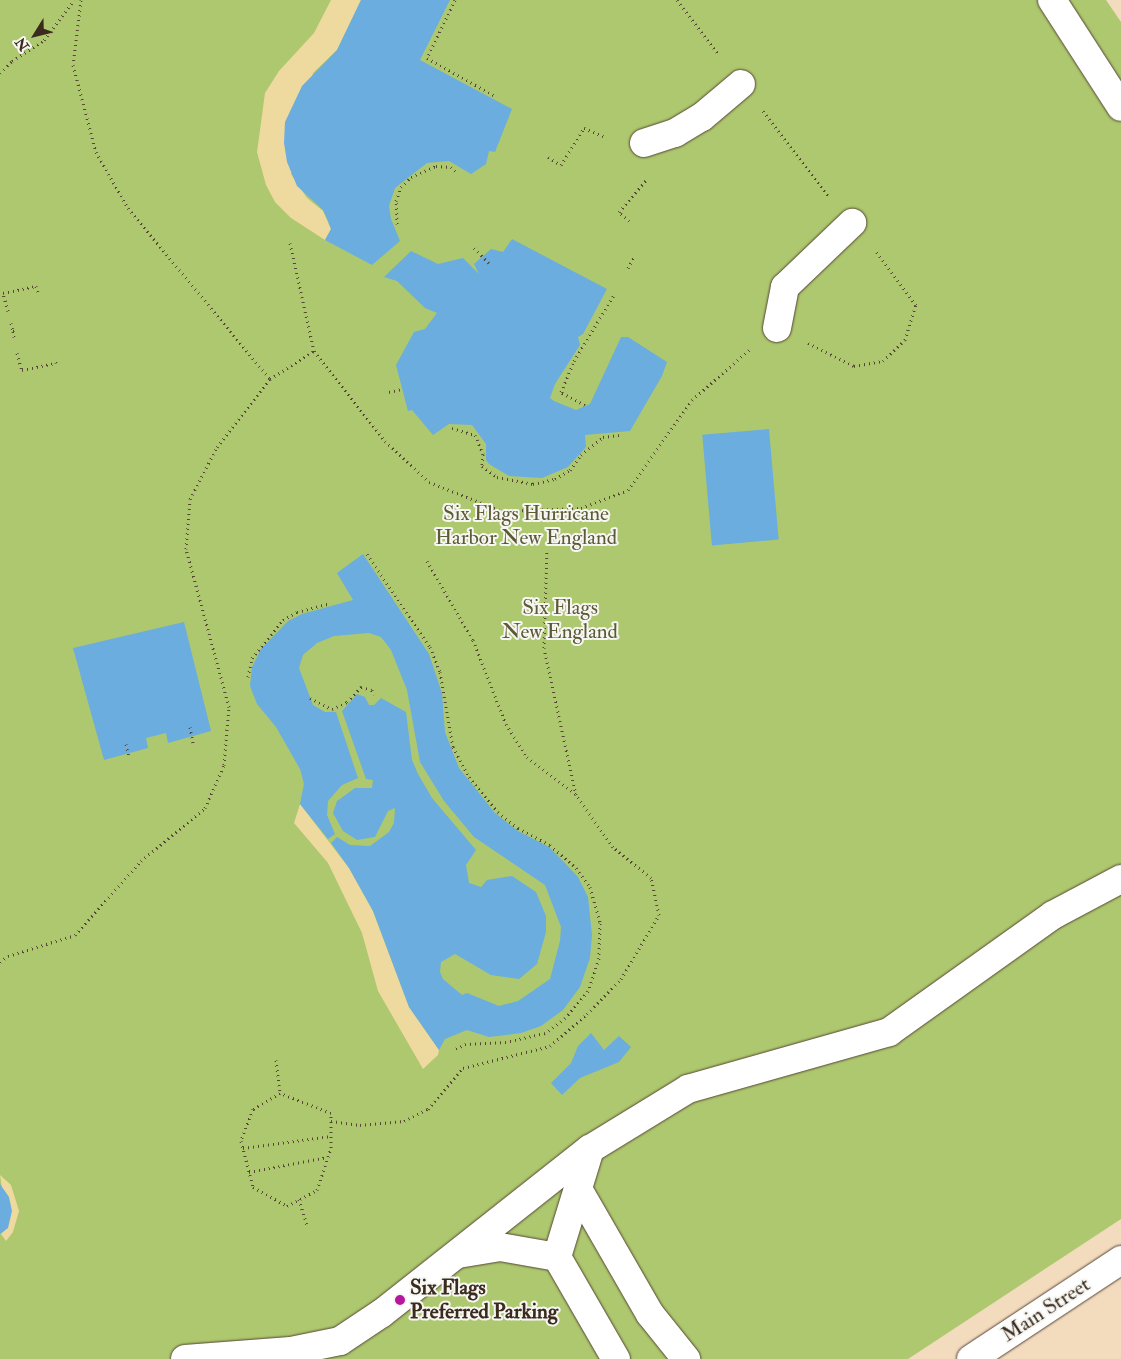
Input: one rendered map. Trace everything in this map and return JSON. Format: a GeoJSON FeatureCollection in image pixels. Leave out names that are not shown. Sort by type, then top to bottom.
{"type":"FeatureCollection","features":[{"type":"Feature","properties":{"kind":"main road"},"geometry":{"type":"LineString","coordinates":[[1052,0],[1121,107]]}},
{"type":"Feature","properties":{"kind":"main road"},"geometry":{"type":"LineString","coordinates":[[644,143],[675,133],[702,117],[742,84]]}},
{"type":"Feature","properties":{"kind":"main road"},"geometry":{"type":"LineString","coordinates":[[776,328],[785,287],[852,223]]}},
{"type":"Feature","properties":{"kind":"main road"},"geometry":{"type":"LineString","coordinates":[[185,1359],[291,1351],[340,1341],[382,1313],[590,1149],[688,1090],[889,1032],[1053,915],[1121,878]]}},
{"type":"Feature","properties":{"kind":"main road"},"geometry":{"type":"LineString","coordinates":[[590,1149],[558,1257],[616,1359]]}},
{"type":"Feature","properties":{"kind":"main road"},"geometry":{"type":"LineString","coordinates":[[578,1190],[650,1314],[686,1359]]}},
{"type":"Feature","properties":{"kind":"main road"},"geometry":{"type":"LineString","coordinates":[[457,1254],[500,1247],[558,1257]]}},
{"type":"Feature","properties":{"kind":"main road","name":"Main Street"},"geometry":{"type":"LineString","coordinates":[[971,1359],[1121,1260]]}},
{"type":"Feature","properties":{"kind":"path"},"geometry":{"type":"LineString","coordinates":[[0,73],[12,61],[44,40],[74,0]]}},
{"type":"Feature","properties":{"kind":"path"},"geometry":{"type":"LineString","coordinates":[[81,0],[73,65],[96,152],[128,208],[270,379]]}},
{"type":"Feature","properties":{"kind":"path"},"geometry":{"type":"LineString","coordinates":[[455,0],[427,58],[495,96]]}},
{"type":"Feature","properties":{"kind":"path"},"geometry":{"type":"LineString","coordinates":[[290,243],[314,351],[385,441],[429,482],[502,511],[581,508],[628,490],[692,400],[733,362],[776,328],[854,366],[883,361],[905,340],[916,306],[891,267],[852,223],[677,0]]}},
{"type":"Feature","properties":{"kind":"path"},"geometry":{"type":"LineString","coordinates":[[548,157],[561,165],[584,128],[603,136]]}},
{"type":"Feature","properties":{"kind":"path"},"geometry":{"type":"LineString","coordinates":[[397,224],[396,201],[401,188],[410,177],[436,166],[451,167],[456,172]]}},
{"type":"Feature","properties":{"kind":"path"},"geometry":{"type":"LineString","coordinates":[[629,221],[619,212],[647,179]]}},
{"type":"Feature","properties":{"kind":"path"},"geometry":{"type":"LineString","coordinates":[[474,248],[488,263]]}},
{"type":"Feature","properties":{"kind":"path"},"geometry":{"type":"LineString","coordinates":[[628,268],[634,257]]}},
{"type":"Feature","properties":{"kind":"path"},"geometry":{"type":"LineString","coordinates":[[8,311],[3,293],[36,286],[38,292]]}},
{"type":"Feature","properties":{"kind":"path"},"geometry":{"type":"LineString","coordinates":[[585,405],[561,392],[574,361],[614,295]]}},
{"type":"Feature","properties":{"kind":"path"},"geometry":{"type":"LineString","coordinates":[[11,323],[14,337]]}},
{"type":"Feature","properties":{"kind":"path"},"geometry":{"type":"LineString","coordinates":[[13,331],[18,330]]}},
{"type":"Feature","properties":{"kind":"path"},"geometry":{"type":"LineString","coordinates":[[0,962],[8,956],[75,936],[141,861],[205,808],[224,765],[229,707],[186,549],[190,499],[217,448],[270,379],[314,351]]}},
{"type":"Feature","properties":{"kind":"path"},"geometry":{"type":"LineString","coordinates":[[17,353],[22,370],[56,363],[55,359]]}},
{"type":"Feature","properties":{"kind":"path"},"geometry":{"type":"LineString","coordinates":[[389,392],[402,389]]}},
{"type":"Feature","properties":{"kind":"path"},"geometry":{"type":"LineString","coordinates":[[452,428],[475,435],[483,454],[482,466],[497,476],[533,484],[555,478],[570,470],[581,455],[604,437],[619,436]]}},
{"type":"Feature","properties":{"kind":"path"},"geometry":{"type":"LineString","coordinates":[[547,549],[544,648],[576,795]]}},
{"type":"Feature","properties":{"kind":"path"},"geometry":{"type":"LineString","coordinates":[[367,554],[430,647],[440,672],[453,747],[469,777],[498,812],[518,828],[550,844],[576,868],[590,887],[600,922],[599,958],[588,991],[566,1018],[545,1033],[506,1042],[466,1044],[452,1050]]}},
{"type":"Feature","properties":{"kind":"path"},"geometry":{"type":"LineString","coordinates":[[331,1122],[360,1125],[404,1121],[428,1109],[463,1068],[550,1046],[588,1014],[621,979],[658,915],[651,878],[613,846],[576,795],[527,756],[506,724],[472,640],[427,561]]}},
{"type":"Feature","properties":{"kind":"path"},"geometry":{"type":"LineString","coordinates":[[248,677],[252,658],[283,620],[297,612],[331,603]]}},
{"type":"Feature","properties":{"kind":"path"},"geometry":{"type":"LineString","coordinates":[[310,698],[332,709],[347,702],[361,687],[372,690],[374,695]]}},
{"type":"Feature","properties":{"kind":"path"},"geometry":{"type":"LineString","coordinates":[[190,727],[193,743]]}},
{"type":"Feature","properties":{"kind":"path"},"geometry":{"type":"LineString","coordinates":[[126,744],[129,758]]}},
{"type":"Feature","properties":{"kind":"path"},"geometry":{"type":"LineString","coordinates":[[276,1060],[280,1093]]}},
{"type":"Feature","properties":{"kind":"path"},"geometry":{"type":"LineString","coordinates":[[280,1093],[331,1113],[331,1136],[328,1157],[317,1190],[287,1206],[253,1187],[241,1141],[253,1108],[280,1093]]}},
{"type":"Feature","properties":{"kind":"path"},"geometry":{"type":"LineString","coordinates":[[243,1148],[331,1136]]}},
{"type":"Feature","properties":{"kind":"path"},"geometry":{"type":"LineString","coordinates":[[249,1172],[328,1157]]}},
{"type":"Feature","properties":{"kind":"path"},"geometry":{"type":"LineString","coordinates":[[298,1199],[307,1226]]}},
{"type":"Feature","properties":{"kind":"green space","name":"Six Flags New England"},"geometry":{"type":"Polygon","coordinates":[[[0,0],[1106,0],[1121,22],[1121,1219],[908,1359],[0,1359],[0,0]]]}},
{"type":"Feature","properties":{"kind":"sand"},"geometry":{"type":"Polygon","coordinates":[[[331,0],[361,0],[337,50],[313,73],[291,174],[307,198],[323,211],[331,229],[325,240],[291,218],[275,202],[266,185],[257,152],[265,93],[279,71],[314,33],[331,0]]]}},
{"type":"Feature","properties":{"kind":"sand"},"geometry":{"type":"Polygon","coordinates":[[[300,804],[349,868],[373,911],[409,1007],[439,1050],[438,1055],[423,1069],[378,991],[362,933],[328,863],[294,823],[300,804]]]}},
{"type":"Feature","properties":{"kind":"sand"},"geometry":{"type":"Polygon","coordinates":[[[0,1175],[11,1185],[19,1211],[13,1232],[6,1241],[1,1234],[8,1227],[0,1175]]]}},
{"type":"Feature","properties":{"kind":"water"},"geometry":{"type":"Polygon","coordinates":[[[361,0],[450,0],[420,60],[512,109],[495,152],[489,151],[486,164],[471,174],[449,161],[427,163],[395,188],[389,206],[391,219],[400,241],[372,265],[325,240],[331,229],[328,221],[323,210],[297,186],[287,162],[284,143],[285,122],[302,86],[337,50],[361,0]]]}},
{"type":"Feature","properties":{"kind":"water"},"geometry":{"type":"Polygon","coordinates":[[[512,239],[607,289],[583,334],[578,337],[580,345],[555,384],[550,398],[576,410],[590,404],[621,337],[628,337],[667,362],[662,376],[630,431],[585,435],[586,447],[568,467],[542,478],[509,476],[489,464],[486,460],[486,444],[472,425],[449,424],[433,435],[412,410],[408,411],[396,365],[414,332],[425,329],[437,313],[425,308],[397,281],[384,277],[411,251],[438,264],[463,258],[479,274],[474,264],[491,249],[503,252],[512,239]]]}},
{"type":"Feature","properties":{"kind":"water"},"geometry":{"type":"Polygon","coordinates":[[[769,429],[779,540],[712,545],[702,435],[769,429]]]}},
{"type":"Feature","properties":{"kind":"water"},"geometry":{"type":"Polygon","coordinates":[[[363,554],[429,654],[442,693],[445,732],[459,768],[495,813],[518,831],[549,847],[563,861],[578,877],[588,897],[592,935],[590,958],[580,987],[563,1010],[541,1026],[521,1033],[489,1037],[467,1030],[445,1039],[439,1050],[409,1007],[373,911],[349,868],[331,843],[337,837],[350,845],[370,846],[389,832],[394,823],[395,808],[388,811],[375,837],[357,840],[343,831],[333,813],[337,801],[355,788],[372,788],[373,780],[366,779],[342,711],[357,694],[365,697],[369,705],[374,705],[381,698],[406,712],[412,760],[418,774],[432,798],[476,850],[466,865],[469,883],[481,887],[487,880],[512,876],[536,892],[546,916],[546,932],[537,964],[519,979],[491,975],[455,954],[441,962],[440,972],[443,979],[462,995],[467,993],[499,1006],[518,1001],[550,979],[560,941],[561,927],[545,885],[474,837],[444,801],[420,762],[407,690],[391,650],[381,637],[369,633],[334,636],[317,643],[303,655],[299,668],[313,705],[325,712],[336,712],[358,778],[342,785],[328,801],[327,815],[335,834],[328,839],[300,804],[304,784],[300,769],[276,727],[257,704],[250,686],[252,667],[261,649],[288,621],[302,614],[353,600],[337,573],[363,554]]]}},
{"type":"Feature","properties":{"kind":"water"},"geometry":{"type":"Polygon","coordinates":[[[184,622],[211,731],[168,743],[166,733],[146,738],[148,748],[104,760],[73,648],[184,622]]]}},
{"type":"Feature","properties":{"kind":"water"},"geometry":{"type":"Polygon","coordinates":[[[591,1033],[604,1050],[619,1036],[631,1047],[619,1062],[580,1078],[562,1095],[551,1083],[571,1063],[578,1046],[591,1033]]]}},
{"type":"Feature","properties":{"kind":"water"},"geometry":{"type":"Polygon","coordinates":[[[0,1184],[9,1197],[12,1211],[8,1228],[0,1234],[0,1184]]]}},
{"type":"Feature","properties":{"kind":"place","name":"Six Flags Preferred Parking"},"geometry":{"type":"Point","coordinates":[400,1300]}},
{"type":"Feature","properties":{"kind":"park label","name":"Six Flags Hurricane Harbor New England"},"geometry":{"type":"Point","coordinates":[526,526]}}]}
